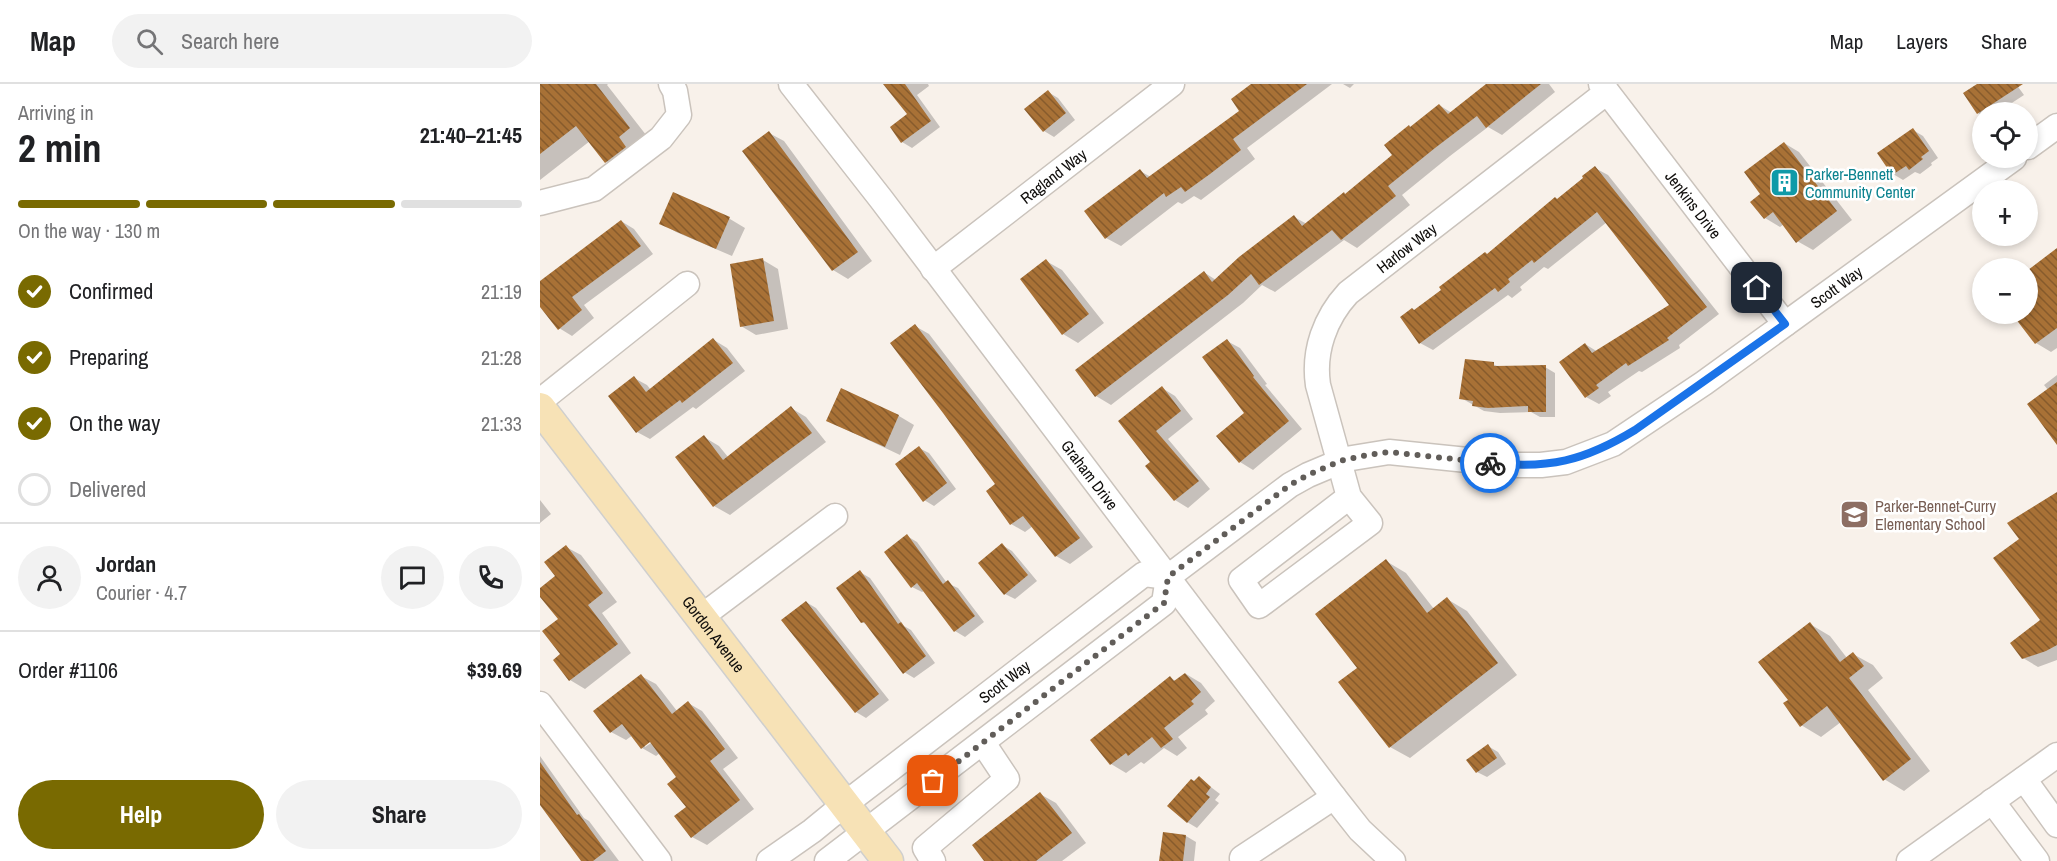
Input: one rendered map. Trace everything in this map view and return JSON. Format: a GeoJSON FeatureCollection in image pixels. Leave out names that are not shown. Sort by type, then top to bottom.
{"type":"FeatureCollection","features":[{"type":"Feature","properties":{"kind":"main road","name":"Gordon Avenue"},"geometry":{"type":"LineString","coordinates":[[540,408],[866,833],[904,858]]}},
{"type":"Feature","properties":{"kind":"street"},"geometry":{"type":"LineString","coordinates":[[540,203],[594,189],[661,138],[679,115],[675,91],[671,84]]}},
{"type":"Feature","properties":{"kind":"street","name":"Graham Drive"},"geometry":{"type":"LineString","coordinates":[[791,84],[1360,830],[1393,861]]}},
{"type":"Feature","properties":{"kind":"street","name":"Ragland Way"},"geometry":{"type":"LineString","coordinates":[[933,269],[1172,84]]}},
{"type":"Feature","properties":{"kind":"street","name":"Jenkins Drive"},"geometry":{"type":"LineString","coordinates":[[1604,88],[1785,324]]}},
{"type":"Feature","properties":{"kind":"street","name":"Harlow Way"},"geometry":{"type":"LineString","coordinates":[[1349,497],[1318,385],[1316,368],[1322,335],[1337,305],[1357,286],[1604,88]]}},
{"type":"Feature","properties":{"kind":"street"},"geometry":{"type":"LineString","coordinates":[[2038,140],[2057,126]]}},
{"type":"Feature","properties":{"kind":"street","name":"Scott Way"},"geometry":{"type":"LineString","coordinates":[[769,861],[812,831],[1144,574],[1168,577],[1290,485],[1340,461],[1389,452],[1516,465],[1541,465],[1566,462],[1612,444],[1785,324],[2000,168]]}},
{"type":"Feature","properties":{"kind":"street"},"geometry":{"type":"LineString","coordinates":[[540,401],[687,284]]}},
{"type":"Feature","properties":{"kind":"street"},"geometry":{"type":"LineString","coordinates":[[1349,497],[1370,523],[1259,606],[1241,580],[1349,497]]}},
{"type":"Feature","properties":{"kind":"street"},"geometry":{"type":"LineString","coordinates":[[701,617],[835,516]]}},
{"type":"Feature","properties":{"kind":"street"},"geometry":{"type":"LineString","coordinates":[[827,861],[1164,603],[1168,577]]}},
{"type":"Feature","properties":{"kind":"street"},"geometry":{"type":"LineString","coordinates":[[1013,675],[1035,703]]}},
{"type":"Feature","properties":{"kind":"street"},"geometry":{"type":"LineString","coordinates":[[540,704],[659,861]]}},
{"type":"Feature","properties":{"kind":"street"},"geometry":{"type":"LineString","coordinates":[[904,858],[1007,779],[983,742]]}},
{"type":"Feature","properties":{"kind":"street"},"geometry":{"type":"LineString","coordinates":[[1909,861],[2057,755]]}},
{"type":"Feature","properties":{"kind":"street"},"geometry":{"type":"LineString","coordinates":[[2024,779],[2057,825]]}},
{"type":"Feature","properties":{"kind":"street"},"geometry":{"type":"LineString","coordinates":[[1242,858],[1334,796]]}},
{"type":"Feature","properties":{"kind":"street"},"geometry":{"type":"LineString","coordinates":[[1992,801],[2037,861]]}},
{"type":"Feature","properties":{"kind":"building"},"geometry":{"type":"Polygon","coordinates":[[[540,84],[596,84],[630,128],[619,137],[626,147],[605,163],[576,126],[540,154],[540,84]]]}},
{"type":"Feature","properties":{"kind":"building"},"geometry":{"type":"Polygon","coordinates":[[[883,84],[905,84],[931,121],[901,143],[890,127],[907,114],[883,84]]]}},
{"type":"Feature","properties":{"kind":"building"},"geometry":{"type":"Polygon","coordinates":[[[1251,84],[1307,84],[1233,139],[1241,150],[1210,174],[1185,192],[1181,187],[1166,197],[1164,193],[1105,239],[1084,211],[1140,169],[1147,178],[1239,111],[1231,99],[1251,84]]]}},
{"type":"Feature","properties":{"kind":"building"},"geometry":{"type":"Polygon","coordinates":[[[1486,84],[1541,84],[1486,128],[1477,116],[1435,148],[1388,186],[1396,196],[1341,240],[1332,230],[1259,285],[1251,274],[1228,295],[1095,397],[1075,370],[1204,271],[1212,282],[1239,257],[1294,215],[1302,226],[1392,155],[1384,145],[1409,125],[1410,127],[1439,104],[1448,114],[1486,84]]]}},
{"type":"Feature","properties":{"kind":"building"},"geometry":{"type":"Polygon","coordinates":[[[1977,84],[2023,84],[1995,102],[1972,102],[1972,106],[1963,93],[1977,84]]]}},
{"type":"Feature","properties":{"kind":"building"},"geometry":{"type":"Polygon","coordinates":[[[1048,90],[1066,113],[1043,132],[1024,109],[1048,90]]]}},
{"type":"Feature","properties":{"kind":"building"},"geometry":{"type":"Polygon","coordinates":[[[1913,128],[1929,151],[1909,170],[1906,166],[1892,175],[1877,153],[1913,128]]]}},
{"type":"Feature","properties":{"kind":"building"},"geometry":{"type":"Polygon","coordinates":[[[769,131],[858,252],[832,271],[742,151],[769,131]]]}},
{"type":"Feature","properties":{"kind":"building","name":"Parker-Bennett Community Center"},"geometry":{"type":"Polygon","coordinates":[[[1784,142],[1837,211],[1796,243],[1773,212],[1764,219],[1750,202],[1760,194],[1744,172],[1784,142]]]}},
{"type":"Feature","properties":{"kind":"building"},"geometry":{"type":"Polygon","coordinates":[[[1595,166],[1707,307],[1667,338],[1669,340],[1628,366],[1626,363],[1596,385],[1599,388],[1585,398],[1559,362],[1585,343],[1592,353],[1669,305],[1597,212],[1534,263],[1532,260],[1508,279],[1510,282],[1498,292],[1495,288],[1419,344],[1400,317],[1412,308],[1414,310],[1441,290],[1439,287],[1485,252],[1487,254],[1595,166]]]}},
{"type":"Feature","properties":{"kind":"building"},"geometry":{"type":"Polygon","coordinates":[[[673,192],[730,217],[716,249],[659,224],[673,192]]]}},
{"type":"Feature","properties":{"kind":"building"},"geometry":{"type":"Polygon","coordinates":[[[621,220],[641,246],[572,297],[582,310],[558,330],[540,307],[540,281],[621,220]]]}},
{"type":"Feature","properties":{"kind":"building"},"geometry":{"type":"Polygon","coordinates":[[[2057,248],[2057,328],[2035,344],[2020,324],[2038,324],[2038,262],[2057,248]]]}},
{"type":"Feature","properties":{"kind":"building"},"geometry":{"type":"Polygon","coordinates":[[[763,258],[774,321],[740,327],[730,264],[763,258]]]}},
{"type":"Feature","properties":{"kind":"building"},"geometry":{"type":"Polygon","coordinates":[[[1046,259],[1089,314],[1062,335],[1020,279],[1046,259]]]}},
{"type":"Feature","properties":{"kind":"building"},"geometry":{"type":"Polygon","coordinates":[[[915,324],[1080,538],[1055,557],[1023,516],[1010,525],[986,491],[995,484],[890,343],[915,324]]]}},
{"type":"Feature","properties":{"kind":"building"},"geometry":{"type":"Polygon","coordinates":[[[713,338],[733,363],[682,403],[680,400],[636,433],[608,396],[634,376],[646,392],[713,338]]]}},
{"type":"Feature","properties":{"kind":"building"},"geometry":{"type":"Polygon","coordinates":[[[1227,339],[1253,377],[1289,421],[1239,463],[1216,436],[1244,413],[1202,357],[1227,339]]]}},
{"type":"Feature","properties":{"kind":"building"},"geometry":{"type":"Polygon","coordinates":[[[1465,359],[1494,362],[1494,366],[1546,365],[1546,412],[1528,412],[1528,406],[1488,408],[1472,406],[1473,401],[1459,399],[1465,359]]]}},
{"type":"Feature","properties":{"kind":"building"},"geometry":{"type":"Polygon","coordinates":[[[2057,382],[2057,445],[2027,404],[2057,382]]]}},
{"type":"Feature","properties":{"kind":"building"},"geometry":{"type":"Polygon","coordinates":[[[1162,386],[1181,411],[1156,431],[1199,481],[1174,501],[1145,466],[1150,462],[1118,421],[1162,386]]]}},
{"type":"Feature","properties":{"kind":"building"},"geometry":{"type":"Polygon","coordinates":[[[841,388],[899,415],[885,447],[826,421],[841,388]]]}},
{"type":"Feature","properties":{"kind":"building"},"geometry":{"type":"Polygon","coordinates":[[[791,406],[812,433],[713,507],[675,457],[704,435],[723,460],[791,406]]]}},
{"type":"Feature","properties":{"kind":"building"},"geometry":{"type":"Polygon","coordinates":[[[919,446],[947,483],[923,502],[895,464],[919,446]]]}},
{"type":"Feature","properties":{"kind":"building"},"geometry":{"type":"Polygon","coordinates":[[[2057,492],[2057,645],[2022,659],[2010,643],[2040,620],[1993,558],[2019,539],[2007,523],[2057,492]]]}},
{"type":"Feature","properties":{"kind":"building"},"geometry":{"type":"Polygon","coordinates":[[[907,534],[943,584],[948,580],[975,616],[954,632],[917,583],[911,588],[884,552],[907,534]]]}},
{"type":"Feature","properties":{"kind":"building"},"geometry":{"type":"Polygon","coordinates":[[[1002,543],[1028,575],[1004,595],[978,563],[1002,543]]]}},
{"type":"Feature","properties":{"kind":"building"},"geometry":{"type":"Polygon","coordinates":[[[566,545],[603,593],[588,605],[618,644],[569,681],[553,660],[560,654],[542,631],[558,619],[540,597],[540,588],[555,576],[544,562],[566,545]]]}},
{"type":"Feature","properties":{"kind":"building"},"geometry":{"type":"Polygon","coordinates":[[[1386,559],[1427,613],[1447,597],[1498,663],[1389,748],[1338,682],[1357,668],[1315,614],[1386,559]]]}},
{"type":"Feature","properties":{"kind":"building"},"geometry":{"type":"Polygon","coordinates":[[[860,570],[898,624],[901,622],[926,656],[903,674],[836,588],[860,570]]]}},
{"type":"Feature","properties":{"kind":"building"},"geometry":{"type":"Polygon","coordinates":[[[806,601],[879,694],[855,713],[781,620],[806,601]]]}},
{"type":"Feature","properties":{"kind":"building"},"geometry":{"type":"Polygon","coordinates":[[[1810,622],[1840,662],[1853,652],[1864,666],[1849,678],[1911,759],[1883,781],[1827,706],[1800,727],[1783,703],[1788,700],[1758,662],[1810,622]]]}},
{"type":"Feature","properties":{"kind":"building"},"geometry":{"type":"Polygon","coordinates":[[[1185,673],[1201,692],[1191,701],[1194,704],[1164,728],[1173,739],[1161,748],[1152,737],[1128,756],[1126,753],[1110,765],[1090,740],[1170,676],[1174,681],[1185,673]]]}},
{"type":"Feature","properties":{"kind":"building"},"geometry":{"type":"Polygon","coordinates":[[[641,674],[672,714],[688,701],[725,749],[710,761],[740,800],[691,838],[674,816],[686,807],[667,784],[676,777],[650,742],[641,749],[622,724],[610,733],[593,711],[641,674]]]}},
{"type":"Feature","properties":{"kind":"building"},"geometry":{"type":"Polygon","coordinates":[[[1488,744],[1497,758],[1476,773],[1466,760],[1488,744]]]}},
{"type":"Feature","properties":{"kind":"building"},"geometry":{"type":"Polygon","coordinates":[[[540,762],[577,815],[579,814],[606,851],[593,861],[581,861],[540,805],[540,762]]]}},
{"type":"Feature","properties":{"kind":"building"},"geometry":{"type":"Polygon","coordinates":[[[1199,776],[1211,787],[1206,794],[1210,797],[1187,823],[1167,806],[1191,779],[1194,781],[1199,776]]]}},
{"type":"Feature","properties":{"kind":"building"},"geometry":{"type":"Polygon","coordinates":[[[1040,792],[1072,833],[1036,861],[984,861],[972,845],[1040,792]]]}},
{"type":"Feature","properties":{"kind":"building"},"geometry":{"type":"Polygon","coordinates":[[[1163,832],[1186,835],[1183,861],[1159,861],[1163,832]]]}},
{"type":"Feature","properties":{"kind":"way so far"},"geometry":{"type":"LineString","coordinates":[[933,781],[1164,603],[1168,577],[1290,485],[1346,459],[1389,452],[1490,463]]}},
{"type":"Feature","properties":{"kind":"place","name":"Parker-Bennett Community Center"},"geometry":{"type":"Point","coordinates":[1784,183]}},
{"type":"Feature","properties":{"kind":"place","name":"Parker-Bennet-Curry Elementary School"},"geometry":{"type":"Point","coordinates":[1854,515]}},
{"type":"Feature","properties":{"kind":"route"},"geometry":{"type":"LineString","coordinates":[[1490,463],[1541,465],[1566,462],[1612,444],[1635,430],[1785,324],[1757,288]]}}]}
